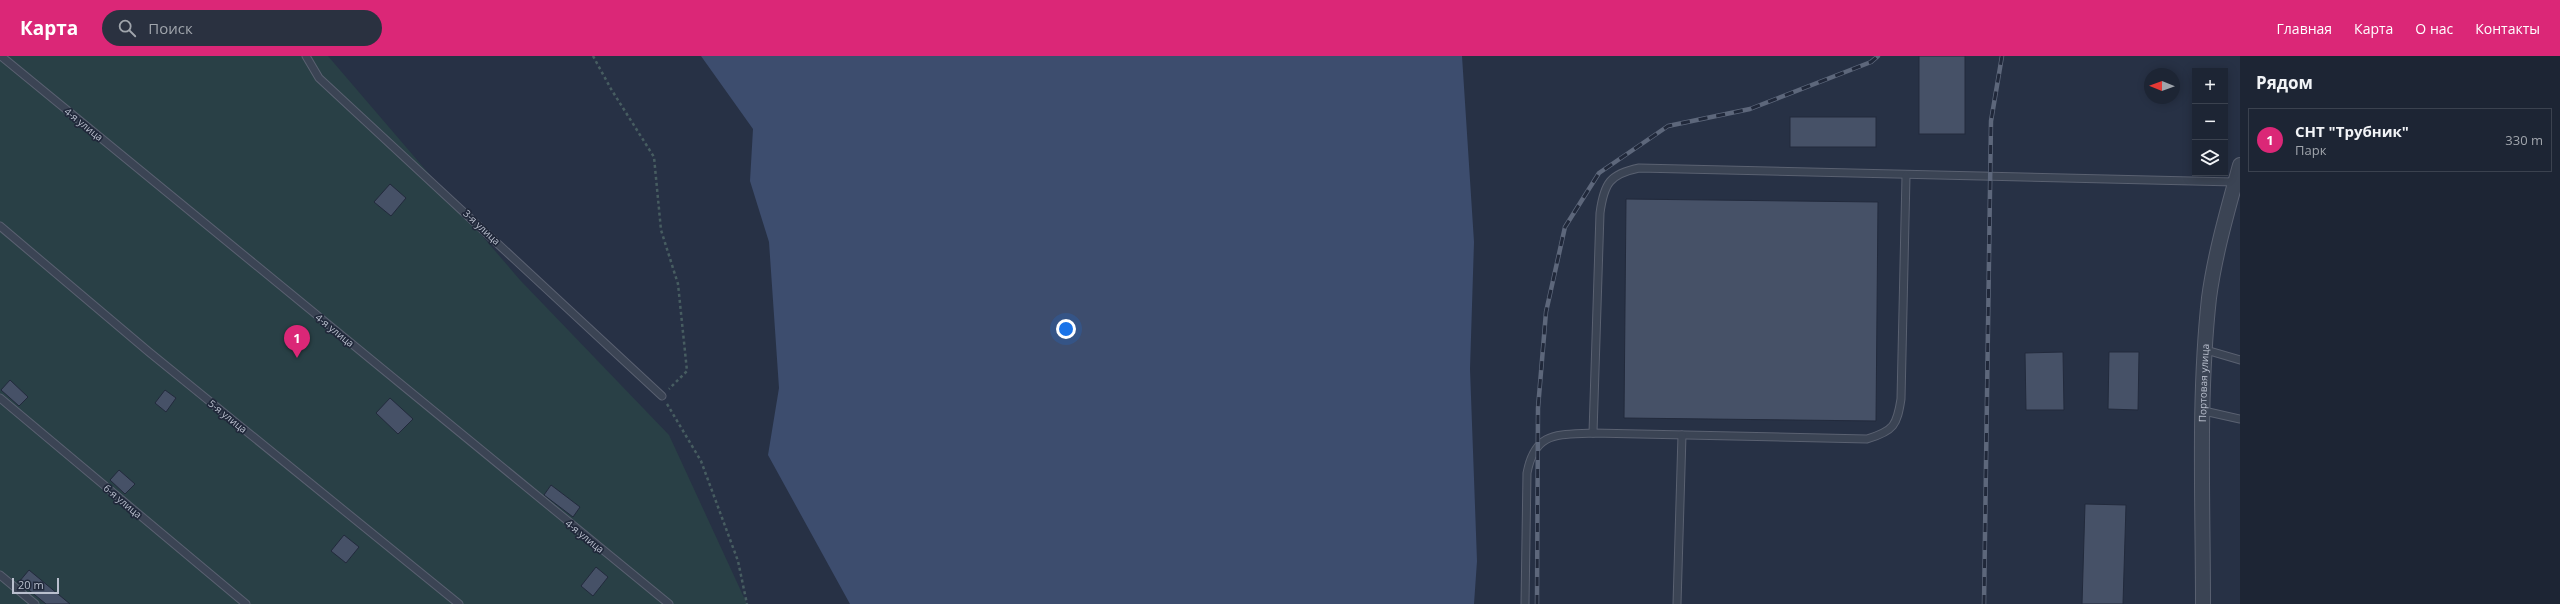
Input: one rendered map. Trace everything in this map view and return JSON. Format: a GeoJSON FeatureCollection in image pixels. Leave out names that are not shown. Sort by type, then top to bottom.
{"type":"FeatureCollection","features":[{"type":"Feature","properties":{"kind":"street","name":"Портовая улица"},"geometry":{"type":"LineString","coordinates":[[2203,604],[2204,411],[2206,350],[2212,282],[2222,232],[2240,165]]}},
{"type":"Feature","properties":{"kind":"lane","name":"4-я улица"},"geometry":{"type":"LineString","coordinates":[[1,56],[669,604]]}},
{"type":"Feature","properties":{"kind":"lane","name":"3-я улица"},"geometry":{"type":"LineString","coordinates":[[306,56],[319,78],[662,396]]}},
{"type":"Feature","properties":{"kind":"lane"},"geometry":{"type":"LineString","coordinates":[[1593,433],[1600,213],[1602,196],[1609,181],[1619,172],[1639,168],[1906,176],[2235,182]]}},
{"type":"Feature","properties":{"kind":"lane"},"geometry":{"type":"LineString","coordinates":[[1525,604],[1526,473],[1530,456],[1546,438],[1557,435],[1593,433],[1867,439],[1889,429],[1897,421],[1901,399],[1906,176]]}},
{"type":"Feature","properties":{"kind":"lane","name":"5-я улица"},"geometry":{"type":"LineString","coordinates":[[0,226],[149,352],[459,604]]}},
{"type":"Feature","properties":{"kind":"lane"},"geometry":{"type":"LineString","coordinates":[[2206,350],[2240,360]]}},
{"type":"Feature","properties":{"kind":"lane","name":"6-я улица"},"geometry":{"type":"LineString","coordinates":[[0,398],[246,604]]}},
{"type":"Feature","properties":{"kind":"lane"},"geometry":{"type":"LineString","coordinates":[[2204,411],[2240,419]]}},
{"type":"Feature","properties":{"kind":"lane"},"geometry":{"type":"LineString","coordinates":[[1677,604],[1682,436]]}},
{"type":"Feature","properties":{"kind":"lane"},"geometry":{"type":"LineString","coordinates":[[0,575],[35,604]]}},
{"type":"Feature","properties":{"kind":"path"},"geometry":{"type":"LineString","coordinates":[[593,56],[611,89],[654,157],[661,230],[678,284],[687,371],[662,396],[701,461],[738,560],[747,604]]}},
{"type":"Feature","properties":{"kind":"green space"},"geometry":{"type":"Polygon","coordinates":[[[0,56],[328,56],[520,280],[669,435],[747,604],[0,604],[0,56]]]}},
{"type":"Feature","properties":{"kind":"water"},"geometry":{"type":"Polygon","coordinates":[[[701,56],[1462,56],[1474,242],[1470,369],[1477,561],[1474,604],[850,604],[768,455],[779,388],[769,242],[750,181],[753,129],[701,56]]]}},
{"type":"Feature","properties":{"kind":"building"},"geometry":{"type":"Polygon","coordinates":[[[1919,56],[1965,56],[1965,134],[1919,134],[1919,56]]]}},
{"type":"Feature","properties":{"kind":"building"},"geometry":{"type":"Polygon","coordinates":[[[1790,117],[1876,117],[1876,147],[1790,147],[1790,117]]]}},
{"type":"Feature","properties":{"kind":"building"},"geometry":{"type":"Polygon","coordinates":[[[390,184],[406,198],[391,216],[374,202],[390,184]]]}},
{"type":"Feature","properties":{"kind":"building"},"geometry":{"type":"Polygon","coordinates":[[[1626,199],[1878,202],[1876,421],[1624,418],[1626,199]]]}},
{"type":"Feature","properties":{"kind":"building"},"geometry":{"type":"Polygon","coordinates":[[[2063,352],[2064,410],[2026,410],[2025,353],[2063,352]]]}},
{"type":"Feature","properties":{"kind":"building"},"geometry":{"type":"Polygon","coordinates":[[[2109,352],[2139,352],[2138,410],[2108,409],[2109,352]]]}},
{"type":"Feature","properties":{"kind":"building"},"geometry":{"type":"Polygon","coordinates":[[[10,380],[28,397],[19,406],[1,390],[10,380]]]}},
{"type":"Feature","properties":{"kind":"building"},"geometry":{"type":"Polygon","coordinates":[[[165,390],[176,398],[166,412],[155,403],[165,390]]]}},
{"type":"Feature","properties":{"kind":"building"},"geometry":{"type":"Polygon","coordinates":[[[390,398],[413,419],[398,434],[376,413],[390,398]]]}},
{"type":"Feature","properties":{"kind":"building"},"geometry":{"type":"Polygon","coordinates":[[[119,470],[135,484],[125,494],[110,480],[119,470]]]}},
{"type":"Feature","properties":{"kind":"building"},"geometry":{"type":"Polygon","coordinates":[[[551,485],[580,507],[573,517],[544,495],[551,485]]]}},
{"type":"Feature","properties":{"kind":"building"},"geometry":{"type":"Polygon","coordinates":[[[2085,504],[2126,505],[2123,604],[2082,604],[2085,504]]]}},
{"type":"Feature","properties":{"kind":"building"},"geometry":{"type":"Polygon","coordinates":[[[344,535],[359,547],[346,563],[331,551],[344,535]]]}},
{"type":"Feature","properties":{"kind":"building"},"geometry":{"type":"Polygon","coordinates":[[[596,567],[608,577],[593,596],[581,586],[596,567]]]}},
{"type":"Feature","properties":{"kind":"building"},"geometry":{"type":"Polygon","coordinates":[[[29,570],[70,604],[46,604],[19,582],[29,570]]]}},
{"type":"Feature","properties":{"kind":"railway"},"geometry":{"type":"LineString","coordinates":[[1537,604],[1538,408],[1546,312],[1565,227],[1599,173],[1668,126],[1750,109],[1871,62],[1878,56]]}},
{"type":"Feature","properties":{"kind":"railway"},"geometry":{"type":"LineString","coordinates":[[1984,604],[1991,121],[2002,56]]}},
{"type":"Feature","properties":{"kind":"place","name":"СНТ \"Трубник\""},"geometry":{"type":"Point","coordinates":[297,358]}}]}
